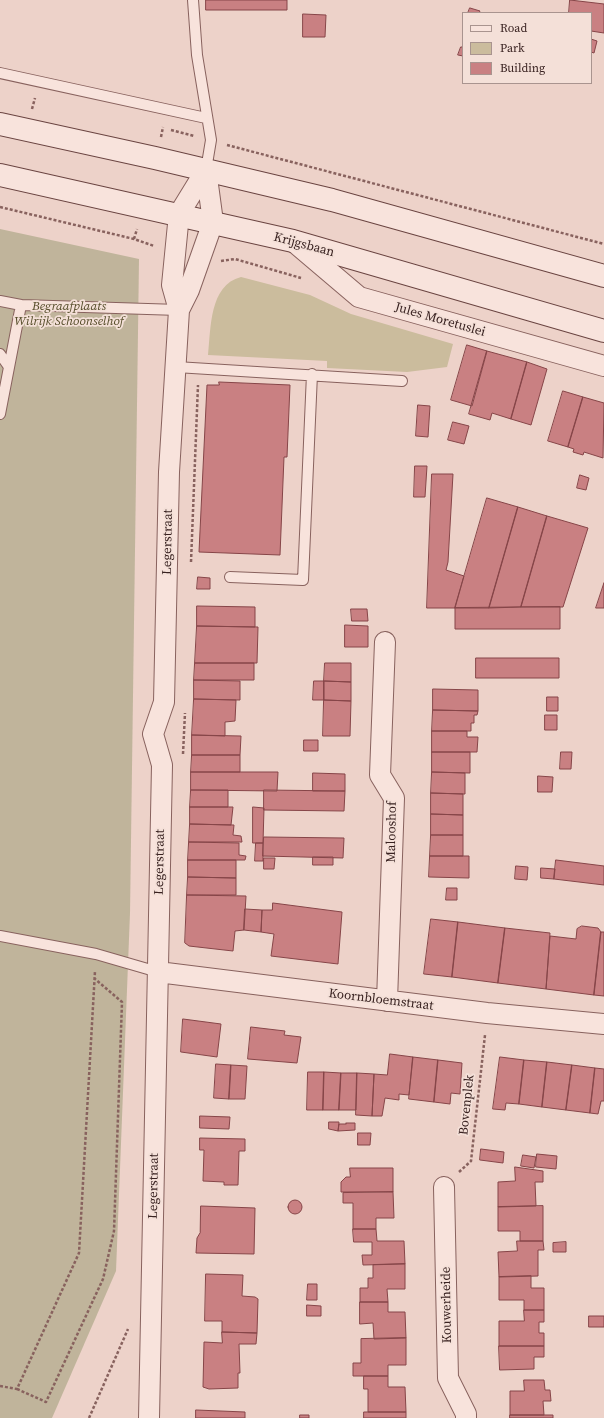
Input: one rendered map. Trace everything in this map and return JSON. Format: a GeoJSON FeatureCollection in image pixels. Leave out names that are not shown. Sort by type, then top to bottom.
{"type":"FeatureCollection","features":[{"type":"Feature","properties":{"kind":"main road"},"geometry":{"type":"LineString","coordinates":[[0,124],[332,200],[604,276]]}},
{"type":"Feature","properties":{"kind":"main road","name":"Krijgsbaan"},"geometry":{"type":"LineString","coordinates":[[0,175],[179,214],[293,242],[604,331]]}},
{"type":"Feature","properties":{"kind":"street","name":"Legerstraat"},"geometry":{"type":"LineString","coordinates":[[149,1418],[162,765],[153,734],[164,702],[169,472],[179,310],[172,285],[179,214],[206,170]]}},
{"type":"Feature","properties":{"kind":"street","name":"Legerstraat"},"geometry":{"type":"LineString","coordinates":[[179,310],[189,290],[213,222],[206,170]]}},
{"type":"Feature","properties":{"kind":"street","name":"Jules Moretuslei"},"geometry":{"type":"LineString","coordinates":[[293,242],[359,297],[604,366]]}},
{"type":"Feature","properties":{"kind":"street","name":"Malooshof"},"geometry":{"type":"LineString","coordinates":[[385,642],[380,775],[394,798],[387,1001]]}},
{"type":"Feature","properties":{"kind":"street","name":"Koornbloemstraat"},"geometry":{"type":"LineString","coordinates":[[158,972],[487,1013],[604,1024]]}},
{"type":"Feature","properties":{"kind":"street","name":"Kouwerheide"},"geometry":{"type":"LineString","coordinates":[[444,1187],[448,1378],[466,1414],[466,1418]]}},
{"type":"Feature","properties":{"kind":"lane"},"geometry":{"type":"LineString","coordinates":[[193,0],[197,55],[206,118],[211,140],[206,170]]}},
{"type":"Feature","properties":{"kind":"lane"},"geometry":{"type":"LineString","coordinates":[[0,73],[206,118]]}},
{"type":"Feature","properties":{"kind":"lane"},"geometry":{"type":"LineString","coordinates":[[0,301],[22,305],[179,310]]}},
{"type":"Feature","properties":{"kind":"lane"},"geometry":{"type":"LineString","coordinates":[[0,414],[22,305]]}},
{"type":"Feature","properties":{"kind":"lane"},"geometry":{"type":"LineString","coordinates":[[0,354],[9,368]]}},
{"type":"Feature","properties":{"kind":"lane"},"geometry":{"type":"LineString","coordinates":[[176,367],[312,374],[402,381]]}},
{"type":"Feature","properties":{"kind":"lane"},"geometry":{"type":"LineString","coordinates":[[230,576],[303,580],[312,374]]}},
{"type":"Feature","properties":{"kind":"lane"},"geometry":{"type":"LineString","coordinates":[[0,936],[96,954],[158,972]]}},
{"type":"Feature","properties":{"kind":"path"},"geometry":{"type":"LineString","coordinates":[[28,95],[43,99]]}},
{"type":"Feature","properties":{"kind":"path"},"geometry":{"type":"LineString","coordinates":[[155,126],[604,244]]}},
{"type":"Feature","properties":{"kind":"path"},"geometry":{"type":"LineString","coordinates":[[0,207],[134,239],[156,247]]}},
{"type":"Feature","properties":{"kind":"path"},"geometry":{"type":"LineString","coordinates":[[224,262],[235,259]]}},
{"type":"Feature","properties":{"kind":"path"},"geometry":{"type":"LineString","coordinates":[[17,1389],[79,1253],[96,954]]}},
{"type":"Feature","properties":{"kind":"path"},"geometry":{"type":"LineString","coordinates":[[0,1386],[17,1389],[46,1402],[103,1279],[114,1231],[122,1002],[95,979]]}},
{"type":"Feature","properties":{"kind":"path","name":"Bovenplek"},"geometry":{"type":"LineString","coordinates":[[444,1187],[471,1161],[487,1013]]}},
{"type":"Feature","properties":{"kind":"path"},"geometry":{"type":"LineString","coordinates":[[89,1418],[129,1327]]}},
{"type":"Feature","properties":{"kind":"green space","name":"Begraafplaats Wilrijk Schoonselhof"},"geometry":{"type":"Polygon","coordinates":[[[0,229],[139,259],[130,913],[116,1271],[52,1418],[0,1418],[0,229]]]}},
{"type":"Feature","properties":{"kind":"green space"},"geometry":{"type":"Polygon","coordinates":[[[241,277],[310,295],[351,314],[453,344],[447,367],[407,372],[327,368],[327,361],[208,355],[211,321],[217,298],[223,289],[231,282],[241,277]]]}},
{"type":"Feature","properties":{"kind":"building"},"geometry":{"type":"Polygon","coordinates":[[[206,0],[287,0],[287,10],[206,10],[206,0]]]}},
{"type":"Feature","properties":{"kind":"building"},"geometry":{"type":"Polygon","coordinates":[[[570,0],[604,4],[604,33],[592,31],[592,12],[569,12],[570,0]]]}},
{"type":"Feature","properties":{"kind":"building"},"geometry":{"type":"Polygon","coordinates":[[[470,8],[480,11],[480,12],[468,12],[470,8]]]}},
{"type":"Feature","properties":{"kind":"building"},"geometry":{"type":"Polygon","coordinates":[[[303,14],[326,15],[325,37],[303,37],[303,14]]]}},
{"type":"Feature","properties":{"kind":"building"},"geometry":{"type":"Polygon","coordinates":[[[592,39],[597,41],[594,53],[592,52],[592,39]]]}},
{"type":"Feature","properties":{"kind":"building"},"geometry":{"type":"Polygon","coordinates":[[[461,47],[462,47],[462,56],[458,55],[461,47]]]}},
{"type":"Feature","properties":{"kind":"building"},"geometry":{"type":"Polygon","coordinates":[[[467,345],[487,351],[472,406],[451,400],[467,345]]]}},
{"type":"Feature","properties":{"kind":"building"},"geometry":{"type":"Polygon","coordinates":[[[487,351],[527,362],[511,419],[492,413],[490,420],[469,414],[487,351]]]}},
{"type":"Feature","properties":{"kind":"building"},"geometry":{"type":"Polygon","coordinates":[[[527,362],[547,369],[531,425],[511,419],[527,362]]]}},
{"type":"Feature","properties":{"kind":"building"},"geometry":{"type":"Polygon","coordinates":[[[219,382],[290,385],[287,457],[284,457],[280,555],[199,552],[207,385],[219,385],[219,382]]]}},
{"type":"Feature","properties":{"kind":"building"},"geometry":{"type":"Polygon","coordinates":[[[563,391],[583,397],[568,447],[548,441],[563,391]]]}},
{"type":"Feature","properties":{"kind":"building"},"geometry":{"type":"Polygon","coordinates":[[[583,397],[604,403],[603,458],[584,452],[583,455],[573,452],[574,449],[568,447],[583,397]]]}},
{"type":"Feature","properties":{"kind":"building"},"geometry":{"type":"Polygon","coordinates":[[[418,405],[430,406],[428,437],[416,436],[418,405]]]}},
{"type":"Feature","properties":{"kind":"building"},"geometry":{"type":"Polygon","coordinates":[[[453,422],[469,426],[464,444],[448,440],[453,422]]]}},
{"type":"Feature","properties":{"kind":"building"},"geometry":{"type":"Polygon","coordinates":[[[415,466],[427,466],[425,497],[414,497],[415,466]]]}},
{"type":"Feature","properties":{"kind":"building"},"geometry":{"type":"Polygon","coordinates":[[[432,474],[453,474],[448,562],[446,570],[464,576],[455,608],[427,608],[432,474]]]}},
{"type":"Feature","properties":{"kind":"building"},"geometry":{"type":"Polygon","coordinates":[[[580,475],[589,478],[586,490],[577,488],[580,475]]]}},
{"type":"Feature","properties":{"kind":"building"},"geometry":{"type":"Polygon","coordinates":[[[487,498],[518,507],[489,608],[455,608],[487,498]]]}},
{"type":"Feature","properties":{"kind":"building"},"geometry":{"type":"Polygon","coordinates":[[[518,507],[547,516],[521,607],[489,608],[518,507]]]}},
{"type":"Feature","properties":{"kind":"building"},"geometry":{"type":"Polygon","coordinates":[[[547,516],[588,528],[563,607],[521,607],[547,516]]]}},
{"type":"Feature","properties":{"kind":"building"},"geometry":{"type":"Polygon","coordinates":[[[198,577],[210,578],[210,589],[197,589],[198,577]]]}},
{"type":"Feature","properties":{"kind":"building"},"geometry":{"type":"Polygon","coordinates":[[[604,583],[604,608],[596,608],[604,583]]]}},
{"type":"Feature","properties":{"kind":"building"},"geometry":{"type":"Polygon","coordinates":[[[197,606],[255,607],[255,627],[197,626],[197,606]]]}},
{"type":"Feature","properties":{"kind":"building"},"geometry":{"type":"Polygon","coordinates":[[[560,607],[560,629],[455,629],[455,608],[560,607]]]}},
{"type":"Feature","properties":{"kind":"building"},"geometry":{"type":"Polygon","coordinates":[[[351,609],[367,609],[368,621],[352,621],[351,609]]]}},
{"type":"Feature","properties":{"kind":"building"},"geometry":{"type":"Polygon","coordinates":[[[345,625],[368,626],[368,647],[345,647],[345,625]]]}},
{"type":"Feature","properties":{"kind":"building"},"geometry":{"type":"Polygon","coordinates":[[[197,626],[258,627],[257,663],[195,663],[197,626]]]}},
{"type":"Feature","properties":{"kind":"building"},"geometry":{"type":"Polygon","coordinates":[[[476,658],[559,658],[559,678],[476,678],[476,658]]]}},
{"type":"Feature","properties":{"kind":"building"},"geometry":{"type":"Polygon","coordinates":[[[195,663],[254,663],[254,680],[194,680],[195,663]]]}},
{"type":"Feature","properties":{"kind":"building"},"geometry":{"type":"Polygon","coordinates":[[[325,663],[351,663],[351,682],[324,681],[325,663]]]}},
{"type":"Feature","properties":{"kind":"building"},"geometry":{"type":"Polygon","coordinates":[[[194,680],[240,681],[240,700],[194,699],[194,680]]]}},
{"type":"Feature","properties":{"kind":"building"},"geometry":{"type":"Polygon","coordinates":[[[314,681],[324,681],[324,700],[313,700],[314,681]]]}},
{"type":"Feature","properties":{"kind":"building"},"geometry":{"type":"Polygon","coordinates":[[[324,681],[351,682],[351,701],[324,700],[324,681]]]}},
{"type":"Feature","properties":{"kind":"building"},"geometry":{"type":"Polygon","coordinates":[[[433,689],[478,690],[478,711],[433,710],[433,689]]]}},
{"type":"Feature","properties":{"kind":"building"},"geometry":{"type":"Polygon","coordinates":[[[547,697],[558,697],[558,711],[547,711],[547,697]]]}},
{"type":"Feature","properties":{"kind":"building"},"geometry":{"type":"Polygon","coordinates":[[[194,699],[236,700],[235,721],[225,722],[225,736],[192,735],[194,699]]]}},
{"type":"Feature","properties":{"kind":"building"},"geometry":{"type":"Polygon","coordinates":[[[324,700],[351,701],[350,736],[323,736],[324,700]]]}},
{"type":"Feature","properties":{"kind":"building"},"geometry":{"type":"Polygon","coordinates":[[[433,710],[478,711],[477,715],[474,715],[474,723],[471,723],[471,731],[432,731],[433,710]]]}},
{"type":"Feature","properties":{"kind":"building"},"geometry":{"type":"Polygon","coordinates":[[[545,715],[557,715],[557,730],[545,730],[545,715]]]}},
{"type":"Feature","properties":{"kind":"building"},"geometry":{"type":"Polygon","coordinates":[[[432,731],[467,731],[467,737],[478,737],[477,752],[432,752],[432,731]]]}},
{"type":"Feature","properties":{"kind":"building"},"geometry":{"type":"Polygon","coordinates":[[[192,735],[241,736],[240,755],[192,755],[192,735]]]}},
{"type":"Feature","properties":{"kind":"building"},"geometry":{"type":"Polygon","coordinates":[[[304,740],[318,740],[318,751],[304,751],[304,740]]]}},
{"type":"Feature","properties":{"kind":"building"},"geometry":{"type":"Polygon","coordinates":[[[432,752],[470,752],[470,773],[432,772],[432,752]]]}},
{"type":"Feature","properties":{"kind":"building"},"geometry":{"type":"Polygon","coordinates":[[[561,752],[572,752],[571,769],[560,769],[561,752]]]}},
{"type":"Feature","properties":{"kind":"building"},"geometry":{"type":"Polygon","coordinates":[[[192,755],[240,755],[240,772],[191,772],[192,755]]]}},
{"type":"Feature","properties":{"kind":"building"},"geometry":{"type":"Polygon","coordinates":[[[191,772],[278,772],[277,791],[191,790],[191,772]]]}},
{"type":"Feature","properties":{"kind":"building"},"geometry":{"type":"Polygon","coordinates":[[[432,772],[465,773],[465,794],[431,793],[432,772]]]}},
{"type":"Feature","properties":{"kind":"building"},"geometry":{"type":"Polygon","coordinates":[[[313,773],[345,774],[345,791],[313,791],[313,773]]]}},
{"type":"Feature","properties":{"kind":"building"},"geometry":{"type":"Polygon","coordinates":[[[538,776],[553,777],[552,792],[538,792],[538,776]]]}},
{"type":"Feature","properties":{"kind":"building"},"geometry":{"type":"Polygon","coordinates":[[[191,790],[228,790],[228,807],[190,807],[191,790]]]}},
{"type":"Feature","properties":{"kind":"building"},"geometry":{"type":"Polygon","coordinates":[[[264,790],[345,791],[344,811],[264,810],[264,790]]]}},
{"type":"Feature","properties":{"kind":"building"},"geometry":{"type":"Polygon","coordinates":[[[431,793],[463,794],[463,815],[431,814],[431,793]]]}},
{"type":"Feature","properties":{"kind":"building"},"geometry":{"type":"Polygon","coordinates":[[[190,807],[233,807],[231,825],[190,824],[190,807]]]}},
{"type":"Feature","properties":{"kind":"building"},"geometry":{"type":"Polygon","coordinates":[[[253,807],[264,808],[263,843],[253,843],[253,807]]]}},
{"type":"Feature","properties":{"kind":"building"},"geometry":{"type":"Polygon","coordinates":[[[431,814],[463,815],[463,835],[431,835],[431,814]]]}},
{"type":"Feature","properties":{"kind":"building"},"geometry":{"type":"Polygon","coordinates":[[[190,824],[234,825],[233,835],[241,836],[242,842],[189,842],[190,824]]]}},
{"type":"Feature","properties":{"kind":"building"},"geometry":{"type":"Polygon","coordinates":[[[431,835],[463,835],[463,856],[430,856],[431,835]]]}},
{"type":"Feature","properties":{"kind":"building"},"geometry":{"type":"Polygon","coordinates":[[[264,837],[344,838],[343,858],[263,856],[264,837]]]}},
{"type":"Feature","properties":{"kind":"building"},"geometry":{"type":"Polygon","coordinates":[[[189,842],[239,843],[239,855],[246,856],[245,860],[188,860],[189,842]]]}},
{"type":"Feature","properties":{"kind":"building"},"geometry":{"type":"Polygon","coordinates":[[[256,843],[263,843],[263,861],[255,861],[256,843]]]}},
{"type":"Feature","properties":{"kind":"building"},"geometry":{"type":"Polygon","coordinates":[[[430,856],[469,856],[469,878],[429,877],[430,856]]]}},
{"type":"Feature","properties":{"kind":"building"},"geometry":{"type":"Polygon","coordinates":[[[313,857],[333,857],[333,865],[313,865],[313,857]]]}},
{"type":"Feature","properties":{"kind":"building"},"geometry":{"type":"Polygon","coordinates":[[[264,858],[275,858],[274,869],[264,869],[264,858]]]}},
{"type":"Feature","properties":{"kind":"building"},"geometry":{"type":"Polygon","coordinates":[[[188,860],[236,860],[236,878],[188,877],[188,860]]]}},
{"type":"Feature","properties":{"kind":"building"},"geometry":{"type":"Polygon","coordinates":[[[556,860],[604,866],[604,885],[554,879],[556,860]]]}},
{"type":"Feature","properties":{"kind":"building"},"geometry":{"type":"Polygon","coordinates":[[[516,866],[528,867],[527,880],[515,879],[516,866]]]}},
{"type":"Feature","properties":{"kind":"building"},"geometry":{"type":"Polygon","coordinates":[[[541,868],[555,869],[554,879],[541,878],[541,868]]]}},
{"type":"Feature","properties":{"kind":"building"},"geometry":{"type":"Polygon","coordinates":[[[188,877],[236,878],[236,895],[187,895],[188,877]]]}},
{"type":"Feature","properties":{"kind":"building"},"geometry":{"type":"Polygon","coordinates":[[[447,888],[457,888],[457,900],[446,900],[447,888]]]}},
{"type":"Feature","properties":{"kind":"building"},"geometry":{"type":"Polygon","coordinates":[[[187,895],[246,896],[244,930],[235,931],[233,951],[189,946],[185,943],[187,895]]]}},
{"type":"Feature","properties":{"kind":"building"},"geometry":{"type":"Polygon","coordinates":[[[273,903],[342,912],[338,964],[271,956],[274,934],[261,932],[262,910],[272,910],[273,903]]]}},
{"type":"Feature","properties":{"kind":"building"},"geometry":{"type":"Polygon","coordinates":[[[245,909],[262,910],[261,932],[244,930],[245,909]]]}},
{"type":"Feature","properties":{"kind":"building"},"geometry":{"type":"Polygon","coordinates":[[[431,919],[458,922],[452,977],[424,974],[431,919]]]}},
{"type":"Feature","properties":{"kind":"building"},"geometry":{"type":"Polygon","coordinates":[[[458,922],[505,928],[498,983],[452,977],[458,922]]]}},
{"type":"Feature","properties":{"kind":"building"},"geometry":{"type":"Polygon","coordinates":[[[582,926],[598,928],[601,932],[594,995],[546,989],[550,936],[576,939],[577,929],[582,926]]]}},
{"type":"Feature","properties":{"kind":"building"},"geometry":{"type":"Polygon","coordinates":[[[505,928],[550,933],[546,989],[498,983],[505,928]]]}},
{"type":"Feature","properties":{"kind":"building"},"geometry":{"type":"Polygon","coordinates":[[[601,932],[604,932],[604,996],[594,995],[601,932]]]}},
{"type":"Feature","properties":{"kind":"building"},"geometry":{"type":"Polygon","coordinates":[[[183,1019],[221,1024],[217,1057],[181,1052],[183,1019]]]}},
{"type":"Feature","properties":{"kind":"building"},"geometry":{"type":"Polygon","coordinates":[[[251,1027],[285,1031],[284,1035],[301,1037],[297,1063],[248,1059],[251,1027]]]}},
{"type":"Feature","properties":{"kind":"building"},"geometry":{"type":"Polygon","coordinates":[[[390,1054],[413,1057],[409,1095],[399,1094],[399,1100],[385,1098],[382,1116],[372,1116],[374,1074],[387,1075],[390,1054]]]}},
{"type":"Feature","properties":{"kind":"building"},"geometry":{"type":"Polygon","coordinates":[[[413,1057],[438,1060],[434,1102],[409,1099],[413,1057]]]}},
{"type":"Feature","properties":{"kind":"building"},"geometry":{"type":"Polygon","coordinates":[[[500,1057],[524,1060],[519,1104],[506,1103],[505,1110],[493,1109],[500,1057]]]}},
{"type":"Feature","properties":{"kind":"building"},"geometry":{"type":"Polygon","coordinates":[[[438,1060],[462,1063],[460,1094],[451,1093],[450,1104],[434,1102],[438,1060]]]}},
{"type":"Feature","properties":{"kind":"building"},"geometry":{"type":"Polygon","coordinates":[[[524,1060],[547,1062],[542,1107],[519,1104],[524,1060]]]}},
{"type":"Feature","properties":{"kind":"building"},"geometry":{"type":"Polygon","coordinates":[[[547,1062],[572,1065],[566,1110],[542,1107],[547,1062]]]}},
{"type":"Feature","properties":{"kind":"building"},"geometry":{"type":"Polygon","coordinates":[[[216,1064],[231,1065],[229,1099],[214,1098],[216,1064]]]}},
{"type":"Feature","properties":{"kind":"building"},"geometry":{"type":"Polygon","coordinates":[[[231,1065],[247,1066],[245,1099],[229,1099],[231,1065]]]}},
{"type":"Feature","properties":{"kind":"building"},"geometry":{"type":"Polygon","coordinates":[[[572,1065],[595,1068],[590,1113],[566,1110],[572,1065]]]}},
{"type":"Feature","properties":{"kind":"building"},"geometry":{"type":"Polygon","coordinates":[[[595,1068],[604,1069],[604,1101],[601,1101],[598,1114],[590,1113],[595,1068]]]}},
{"type":"Feature","properties":{"kind":"building"},"geometry":{"type":"Polygon","coordinates":[[[308,1072],[324,1072],[323,1110],[307,1110],[308,1072]]]}},
{"type":"Feature","properties":{"kind":"building"},"geometry":{"type":"Polygon","coordinates":[[[324,1072],[341,1073],[339,1110],[323,1110],[324,1072]]]}},
{"type":"Feature","properties":{"kind":"building"},"geometry":{"type":"Polygon","coordinates":[[[341,1073],[357,1073],[356,1110],[339,1110],[341,1073]]]}},
{"type":"Feature","properties":{"kind":"building"},"geometry":{"type":"Polygon","coordinates":[[[357,1073],[374,1074],[372,1116],[356,1115],[357,1073]]]}},
{"type":"Feature","properties":{"kind":"building"},"geometry":{"type":"Polygon","coordinates":[[[200,1116],[230,1117],[229,1129],[200,1128],[200,1116]]]}},
{"type":"Feature","properties":{"kind":"building"},"geometry":{"type":"Polygon","coordinates":[[[329,1122],[339,1122],[338,1131],[329,1129],[329,1122]]]}},
{"type":"Feature","properties":{"kind":"building"},"geometry":{"type":"Polygon","coordinates":[[[355,1123],[355,1130],[338,1131],[339,1124],[355,1123]]]}},
{"type":"Feature","properties":{"kind":"building"},"geometry":{"type":"Polygon","coordinates":[[[358,1133],[371,1133],[370,1145],[358,1145],[358,1133]]]}},
{"type":"Feature","properties":{"kind":"building"},"geometry":{"type":"Polygon","coordinates":[[[200,1138],[245,1139],[245,1151],[239,1151],[238,1185],[224,1185],[224,1182],[203,1181],[204,1150],[200,1150],[200,1138]]]}},
{"type":"Feature","properties":{"kind":"building"},"geometry":{"type":"Polygon","coordinates":[[[481,1149],[504,1152],[503,1163],[480,1160],[481,1149]]]}},
{"type":"Feature","properties":{"kind":"building"},"geometry":{"type":"Polygon","coordinates":[[[537,1154],[557,1156],[556,1169],[536,1167],[537,1154]]]}},
{"type":"Feature","properties":{"kind":"building"},"geometry":{"type":"Polygon","coordinates":[[[523,1155],[536,1157],[534,1168],[521,1166],[523,1155]]]}},
{"type":"Feature","properties":{"kind":"building"},"geometry":{"type":"Polygon","coordinates":[[[515,1167],[543,1171],[543,1182],[535,1182],[536,1206],[498,1207],[498,1182],[515,1181],[515,1167]]]}},
{"type":"Feature","properties":{"kind":"building"},"geometry":{"type":"Polygon","coordinates":[[[350,1168],[393,1168],[393,1192],[341,1192],[341,1182],[346,1177],[350,1177],[350,1168]]]}},
{"type":"Feature","properties":{"kind":"building"},"geometry":{"type":"Polygon","coordinates":[[[393,1192],[394,1218],[376,1218],[376,1229],[353,1229],[353,1203],[343,1203],[343,1193],[393,1192]]]}},
{"type":"Feature","properties":{"kind":"building"},"geometry":{"type":"Polygon","coordinates":[[[292,1200],[298,1200],[302,1204],[302,1210],[298,1214],[292,1214],[288,1210],[288,1204],[292,1200]]]}},
{"type":"Feature","properties":{"kind":"building"},"geometry":{"type":"Polygon","coordinates":[[[201,1206],[255,1208],[254,1254],[196,1253],[197,1238],[200,1233],[201,1206]]]}},
{"type":"Feature","properties":{"kind":"building"},"geometry":{"type":"Polygon","coordinates":[[[543,1206],[543,1241],[520,1241],[520,1231],[498,1231],[498,1207],[543,1206]]]}},
{"type":"Feature","properties":{"kind":"building"},"geometry":{"type":"Polygon","coordinates":[[[353,1229],[376,1229],[377,1241],[404,1241],[405,1264],[363,1265],[362,1255],[372,1255],[372,1242],[354,1242],[353,1229]]]}},
{"type":"Feature","properties":{"kind":"building"},"geometry":{"type":"Polygon","coordinates":[[[517,1241],[543,1241],[544,1250],[538,1250],[538,1276],[499,1277],[498,1252],[517,1251],[517,1241]]]}},
{"type":"Feature","properties":{"kind":"building"},"geometry":{"type":"Polygon","coordinates":[[[566,1242],[566,1252],[553,1252],[553,1243],[566,1242]]]}},
{"type":"Feature","properties":{"kind":"building"},"geometry":{"type":"Polygon","coordinates":[[[405,1264],[405,1289],[387,1289],[388,1302],[360,1302],[360,1288],[368,1288],[368,1278],[373,1278],[373,1265],[405,1264]]]}},
{"type":"Feature","properties":{"kind":"building"},"geometry":{"type":"Polygon","coordinates":[[[206,1274],[243,1275],[242,1296],[255,1297],[258,1299],[257,1333],[222,1332],[222,1321],[205,1321],[206,1274]]]}},
{"type":"Feature","properties":{"kind":"building"},"geometry":{"type":"Polygon","coordinates":[[[531,1276],[531,1288],[544,1288],[544,1310],[524,1310],[524,1300],[499,1300],[499,1277],[531,1276]]]}},
{"type":"Feature","properties":{"kind":"building"},"geometry":{"type":"Polygon","coordinates":[[[308,1284],[317,1284],[317,1300],[307,1300],[308,1284]]]}},
{"type":"Feature","properties":{"kind":"building"},"geometry":{"type":"Polygon","coordinates":[[[360,1302],[388,1302],[388,1312],[405,1312],[406,1338],[374,1339],[373,1323],[360,1324],[360,1302]]]}},
{"type":"Feature","properties":{"kind":"building"},"geometry":{"type":"Polygon","coordinates":[[[307,1305],[321,1306],[321,1316],[307,1316],[307,1305]]]}},
{"type":"Feature","properties":{"kind":"building"},"geometry":{"type":"Polygon","coordinates":[[[524,1310],[544,1310],[544,1322],[539,1322],[539,1333],[544,1333],[544,1346],[499,1346],[499,1321],[524,1321],[524,1310]]]}},
{"type":"Feature","properties":{"kind":"building"},"geometry":{"type":"Polygon","coordinates":[[[589,1316],[604,1316],[604,1327],[589,1327],[589,1316]]]}},
{"type":"Feature","properties":{"kind":"building"},"geometry":{"type":"Polygon","coordinates":[[[222,1332],[257,1333],[256,1344],[239,1344],[240,1373],[238,1373],[238,1388],[209,1389],[203,1387],[204,1342],[222,1343],[222,1332]]]}},
{"type":"Feature","properties":{"kind":"building"},"geometry":{"type":"Polygon","coordinates":[[[406,1338],[406,1365],[388,1365],[388,1376],[353,1376],[353,1363],[361,1363],[361,1339],[406,1338]]]}},
{"type":"Feature","properties":{"kind":"building"},"geometry":{"type":"Polygon","coordinates":[[[499,1346],[544,1346],[544,1357],[534,1357],[534,1369],[500,1370],[499,1346]]]}},
{"type":"Feature","properties":{"kind":"building"},"geometry":{"type":"Polygon","coordinates":[[[364,1376],[388,1376],[388,1387],[405,1387],[406,1412],[368,1412],[368,1389],[364,1389],[364,1376]]]}},
{"type":"Feature","properties":{"kind":"building"},"geometry":{"type":"Polygon","coordinates":[[[524,1380],[544,1380],[545,1390],[550,1390],[551,1401],[543,1401],[544,1415],[510,1415],[510,1391],[524,1391],[524,1380]]]}},
{"type":"Feature","properties":{"kind":"building"},"geometry":{"type":"Polygon","coordinates":[[[196,1410],[245,1412],[245,1418],[196,1418],[196,1410]]]}},
{"type":"Feature","properties":{"kind":"building"},"geometry":{"type":"Polygon","coordinates":[[[364,1412],[406,1412],[406,1418],[364,1418],[364,1412]]]}},
{"type":"Feature","properties":{"kind":"building"},"geometry":{"type":"Polygon","coordinates":[[[300,1415],[309,1415],[309,1418],[300,1418],[300,1415]]]}},
{"type":"Feature","properties":{"kind":"building"},"geometry":{"type":"Polygon","coordinates":[[[510,1415],[553,1415],[553,1418],[510,1418],[510,1415]]]}}]}
